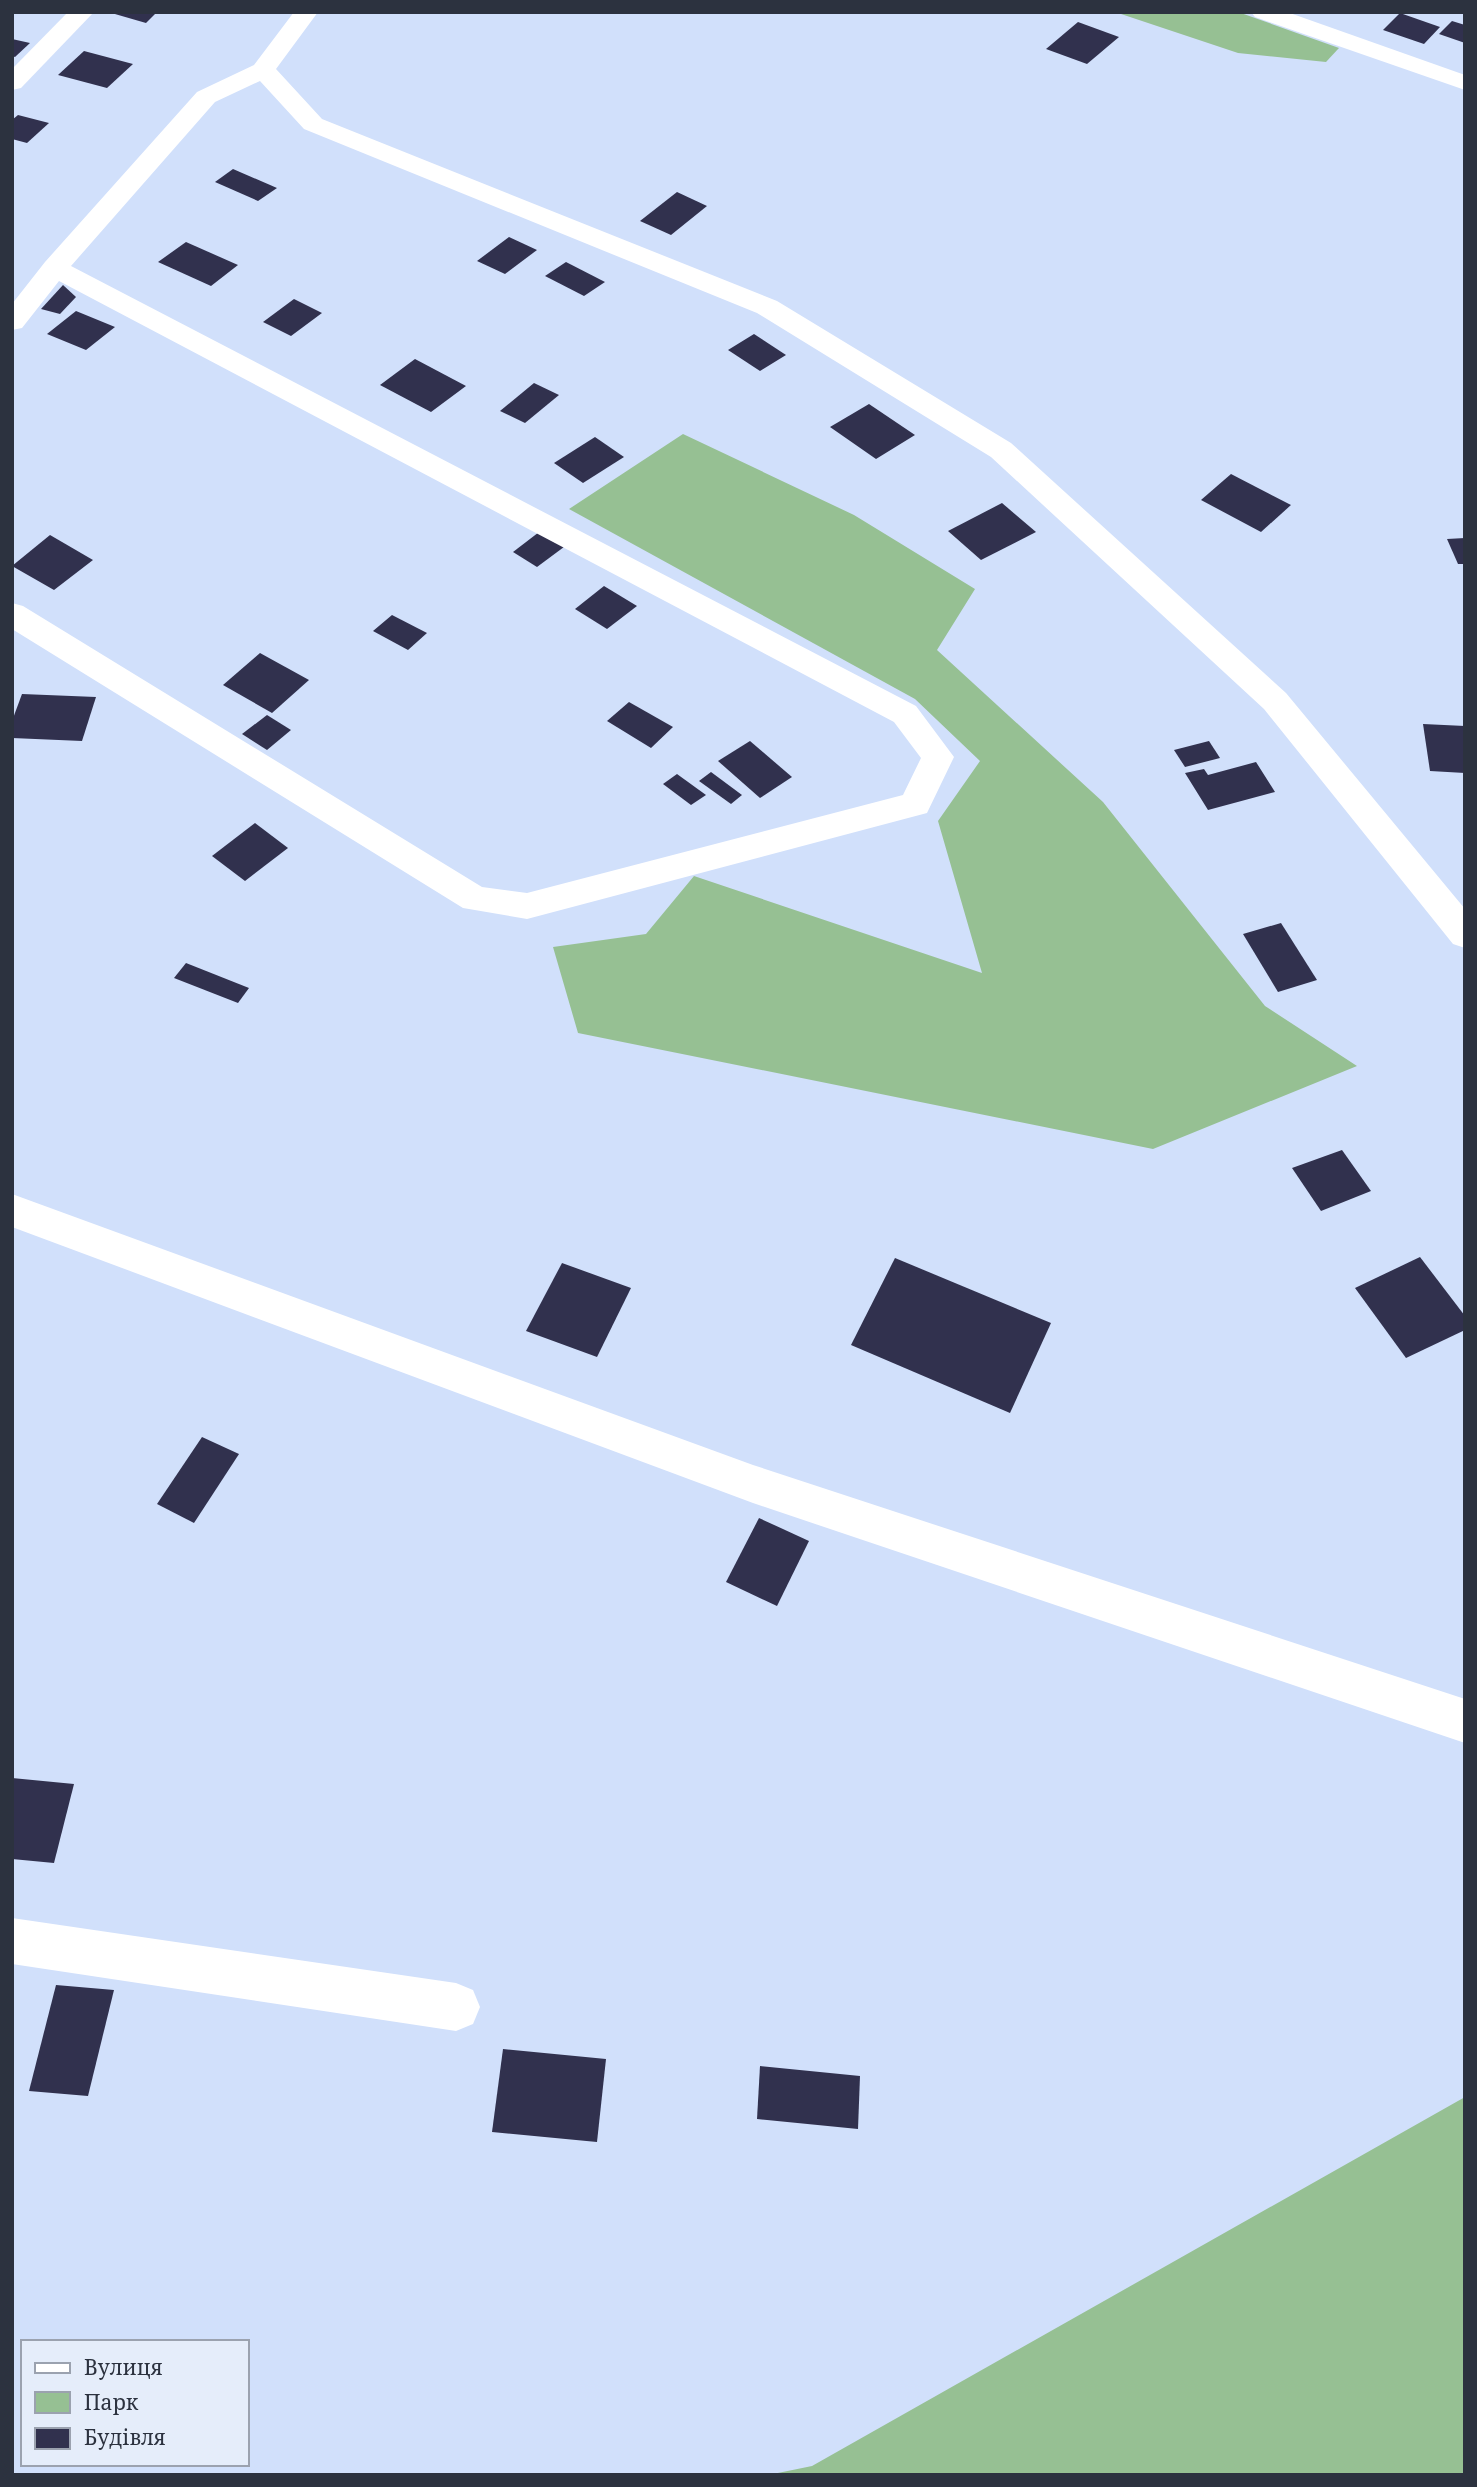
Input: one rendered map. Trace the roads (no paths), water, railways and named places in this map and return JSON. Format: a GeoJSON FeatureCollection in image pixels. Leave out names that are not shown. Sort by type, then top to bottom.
{"type":"FeatureCollection","features":[{"type":"Feature","properties":{"kind":"street"},"geometry":{"type":"LineString","coordinates":[[12,83],[82,12]]}},
{"type":"Feature","properties":{"kind":"street"},"geometry":{"type":"LineString","coordinates":[[12,321],[55,268],[206,97],[262,70],[306,12]]}},
{"type":"Feature","properties":{"kind":"street"},"geometry":{"type":"LineString","coordinates":[[1264,12],[1465,83]]}},
{"type":"Feature","properties":{"kind":"street"},"geometry":{"type":"LineString","coordinates":[[262,70],[313,124],[767,307],[1001,450],[1275,701],[1465,934]]}},
{"type":"Feature","properties":{"kind":"street"},"geometry":{"type":"LineString","coordinates":[[12,614],[475,899],[527,906],[915,804],[938,757],[905,714],[55,268]]}},
{"type":"Feature","properties":{"kind":"street"},"geometry":{"type":"LineString","coordinates":[[12,1210],[753,1484],[1465,1721]]}},
{"type":"Feature","properties":{"kind":"street"},"geometry":{"type":"LineString","coordinates":[[12,1941],[456,2007]]}}]}
